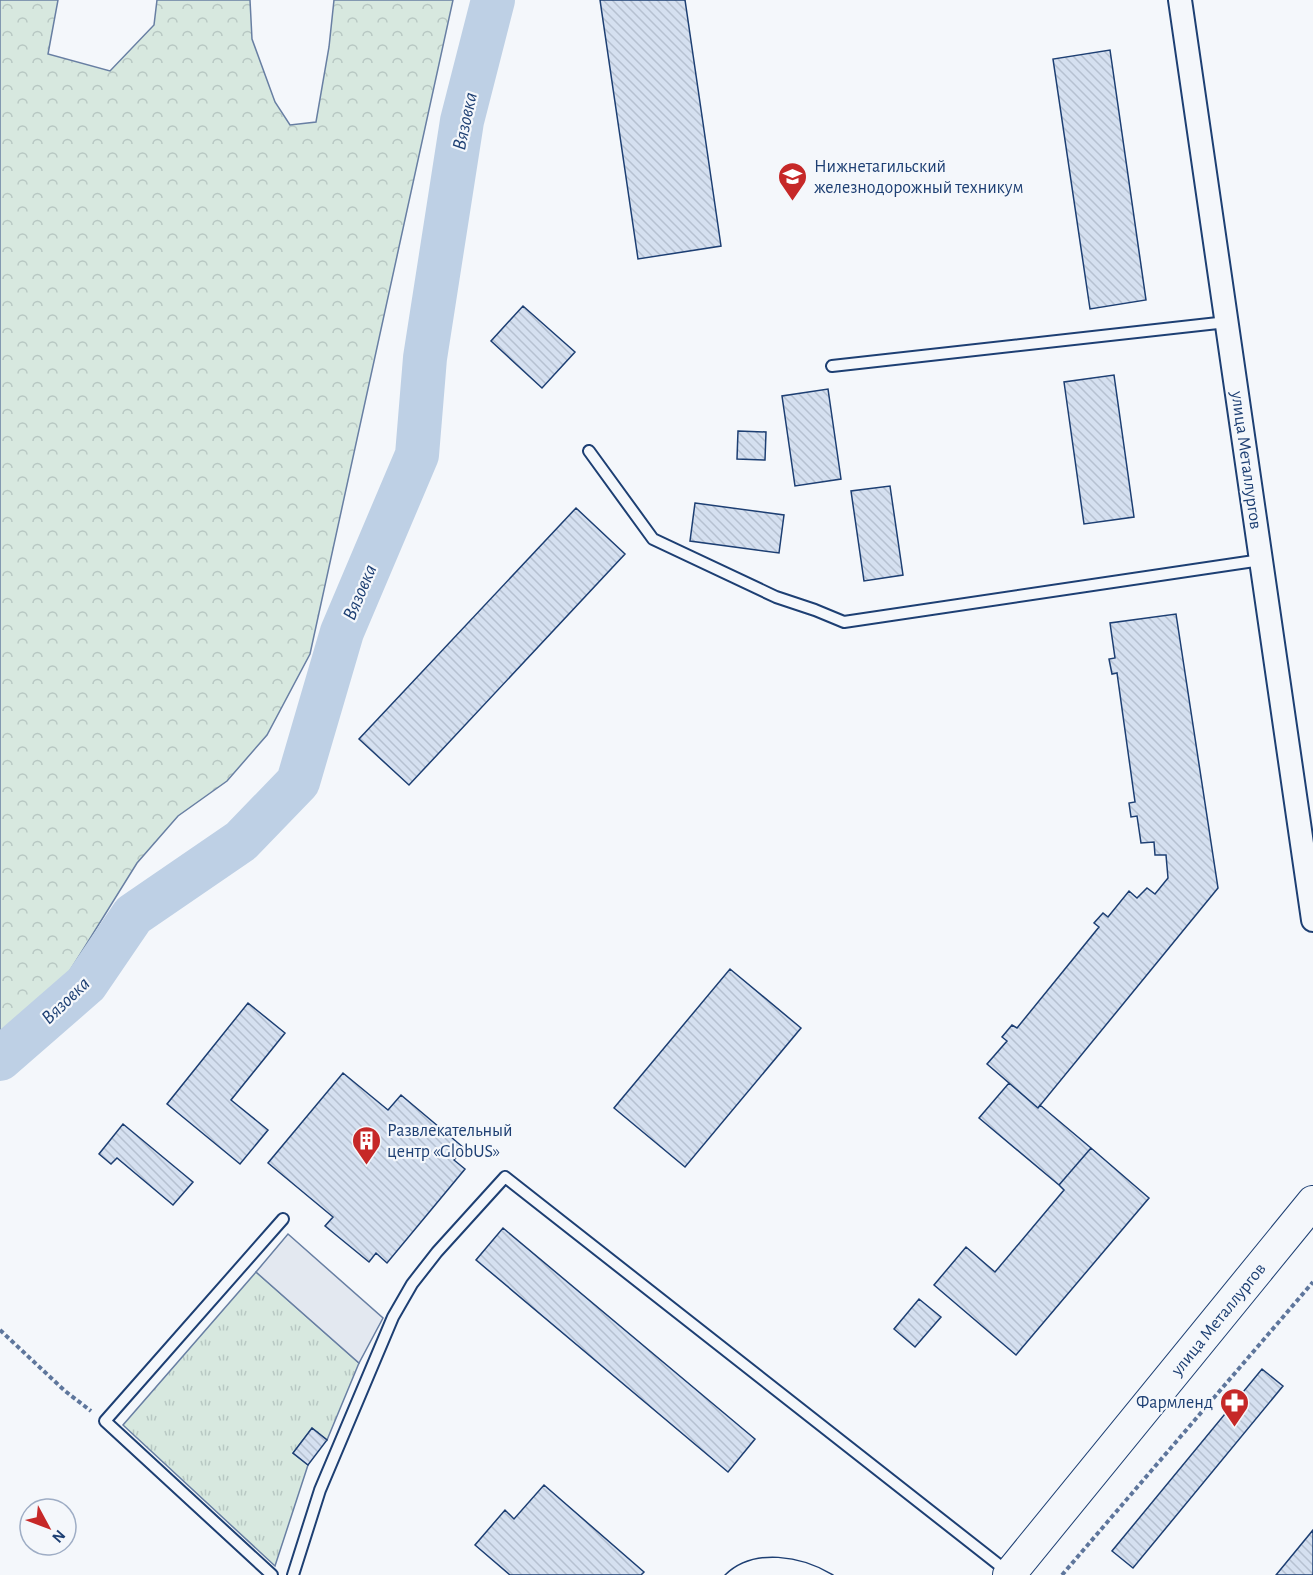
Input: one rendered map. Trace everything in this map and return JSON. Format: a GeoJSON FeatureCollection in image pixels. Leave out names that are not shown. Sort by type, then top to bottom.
{"type":"FeatureCollection","features":[{"type":"Feature","properties":{"kind":"main road","name":"улица Металлургов"},"geometry":{"type":"LineString","coordinates":[[1010,1574],[1313,1202]]}},
{"type":"Feature","properties":{"kind":"street","name":"улица Металлургов"},"geometry":{"type":"LineString","coordinates":[[1180,0],[1313,920]]}},
{"type":"Feature","properties":{"kind":"lane"},"geometry":{"type":"LineString","coordinates":[[832,366],[1227,322]]}},
{"type":"Feature","properties":{"kind":"lane"},"geometry":{"type":"LineString","coordinates":[[589,451],[653,539],[776,597],[844,622],[1262,560]]}},
{"type":"Feature","properties":{"kind":"lane"},"geometry":{"type":"LineString","coordinates":[[293,1575],[320,1490],[393,1317],[412,1284],[437,1252],[505,1177],[1010,1574]]}},
{"type":"Feature","properties":{"kind":"lane"},"geometry":{"type":"LineString","coordinates":[[272,1575],[105,1422],[283,1219]]}},
{"type":"Feature","properties":{"kind":"path"},"geometry":{"type":"LineString","coordinates":[[1062,1575],[1313,1282]]}},
{"type":"Feature","properties":{"kind":"path"},"geometry":{"type":"LineString","coordinates":[[0,1330],[65,1391],[105,1422]]}},
{"type":"Feature","properties":{"kind":"green space"},"geometry":{"type":"Polygon","coordinates":[[[0,0],[58,0],[48,54],[110,71],[154,25],[157,0],[250,0],[252,39],[275,102],[290,125],[316,122],[329,47],[334,0],[453,0],[310,654],[267,735],[227,781],[178,816],[137,863],[43,1014],[0,1040],[0,0]]]}},
{"type":"Feature","properties":{"kind":"green space"},"geometry":{"type":"Polygon","coordinates":[[[256,1272],[359,1363],[327,1440],[312,1428],[293,1453],[308,1465],[275,1566],[123,1425],[256,1272]]]}},
{"type":"Feature","properties":{"kind":"shaded area"},"geometry":{"type":"Polygon","coordinates":[[[288,1234],[383,1318],[359,1363],[256,1272],[288,1234]]]}},
{"type":"Feature","properties":{"kind":"building"},"geometry":{"type":"Polygon","coordinates":[[[600,0],[685,0],[721,246],[638,259],[600,0]]]}},
{"type":"Feature","properties":{"kind":"building"},"geometry":{"type":"Polygon","coordinates":[[[1110,50],[1146,300],[1090,309],[1053,59],[1110,50]]]}},
{"type":"Feature","properties":{"kind":"building"},"geometry":{"type":"Polygon","coordinates":[[[523,306],[575,352],[542,388],[491,341],[523,306]]]}},
{"type":"Feature","properties":{"kind":"building"},"geometry":{"type":"Polygon","coordinates":[[[1114,375],[1134,517],[1084,524],[1064,382],[1114,375]]]}},
{"type":"Feature","properties":{"kind":"building"},"geometry":{"type":"Polygon","coordinates":[[[828,389],[841,479],[795,486],[782,396],[828,389]]]}},
{"type":"Feature","properties":{"kind":"building"},"geometry":{"type":"Polygon","coordinates":[[[738,431],[766,432],[765,460],[737,459],[738,431]]]}},
{"type":"Feature","properties":{"kind":"building"},"geometry":{"type":"Polygon","coordinates":[[[890,486],[903,575],[864,581],[851,491],[890,486]]]}},
{"type":"Feature","properties":{"kind":"building"},"geometry":{"type":"Polygon","coordinates":[[[695,503],[784,515],[779,553],[690,541],[695,503]]]}},
{"type":"Feature","properties":{"kind":"building"},"geometry":{"type":"Polygon","coordinates":[[[576,508],[625,554],[409,785],[359,739],[576,508]]]}},
{"type":"Feature","properties":{"kind":"building"},"geometry":{"type":"Polygon","coordinates":[[[1176,614],[1218,888],[1038,1108],[987,1064],[1007,1041],[1002,1037],[1012,1025],[1017,1028],[1099,927],[1094,923],[1103,913],[1108,917],[1129,891],[1137,898],[1147,888],[1155,894],[1168,878],[1166,855],[1155,855],[1154,842],[1141,843],[1137,816],[1131,817],[1129,803],[1135,802],[1117,673],[1112,674],[1109,659],[1115,658],[1110,623],[1176,614]]]}},
{"type":"Feature","properties":{"kind":"building"},"geometry":{"type":"Polygon","coordinates":[[[730,969],[801,1028],[685,1167],[614,1108],[730,969]]]}},
{"type":"Feature","properties":{"kind":"building"},"geometry":{"type":"Polygon","coordinates":[[[248,1003],[285,1033],[231,1100],[268,1130],[240,1164],[167,1104],[248,1003]]]}},
{"type":"Feature","properties":{"kind":"building","name":"Развлекательный центр «GlobUS»"},"geometry":{"type":"Polygon","coordinates":[[[343,1073],[388,1110],[401,1095],[464,1148],[454,1160],[465,1169],[387,1263],[376,1253],[369,1262],[325,1226],[333,1217],[268,1163],[343,1073]]]}},
{"type":"Feature","properties":{"kind":"building"},"geometry":{"type":"Polygon","coordinates":[[[1009,1083],[1038,1108],[1040,1105],[1091,1148],[1059,1185],[979,1118],[1009,1083]]]}},
{"type":"Feature","properties":{"kind":"building"},"geometry":{"type":"Polygon","coordinates":[[[123,1124],[193,1182],[173,1205],[117,1158],[111,1164],[99,1154],[123,1124]]]}},
{"type":"Feature","properties":{"kind":"building"},"geometry":{"type":"Polygon","coordinates":[[[1091,1148],[1149,1198],[1016,1355],[934,1285],[966,1247],[995,1272],[1064,1190],[1059,1185],[1091,1148]]]}},
{"type":"Feature","properties":{"kind":"building"},"geometry":{"type":"Polygon","coordinates":[[[503,1228],[755,1439],[728,1472],[476,1260],[503,1228]]]}},
{"type":"Feature","properties":{"kind":"building"},"geometry":{"type":"Polygon","coordinates":[[[919,1299],[941,1317],[915,1347],[894,1329],[919,1299]]]}},
{"type":"Feature","properties":{"kind":"building"},"geometry":{"type":"Polygon","coordinates":[[[1262,1369],[1283,1386],[1133,1568],[1112,1551],[1262,1369]]]}},
{"type":"Feature","properties":{"kind":"building"},"geometry":{"type":"Polygon","coordinates":[[[312,1428],[327,1440],[308,1465],[293,1453],[312,1428]]]}},
{"type":"Feature","properties":{"kind":"building"},"geometry":{"type":"Polygon","coordinates":[[[544,1485],[644,1572],[641,1575],[510,1575],[475,1545],[505,1510],[514,1519],[544,1485]]]}},
{"type":"Feature","properties":{"kind":"building"},"geometry":{"type":"Polygon","coordinates":[[[1313,1530],[1313,1575],[1276,1575],[1313,1530]]]}},
{"type":"Feature","properties":{"kind":"waterway","name":"Вязовка"},"geometry":{"type":"LineString","coordinates":[[0,1059],[86,984],[133,915],[241,841],[298,782],[342,632],[417,455],[425,358],[462,121],[493,0]]}},
{"type":"Feature","properties":{"kind":"tram line"},"geometry":{"type":"LineString","coordinates":[[725,1575],[737,1566],[750,1561],[778,1557],[807,1563],[833,1575]]}},
{"type":"Feature","properties":{"kind":"place","name":"Нижнетагильский железнодорожный техникум"},"geometry":{"type":"Point","coordinates":[793,202]}},
{"type":"Feature","properties":{"kind":"place","name":"Развлекательный центр «GlobUS»"},"geometry":{"type":"Point","coordinates":[366,1166]}},
{"type":"Feature","properties":{"kind":"place","name":"Фармленд"},"geometry":{"type":"Point","coordinates":[1234,1428]}}]}
